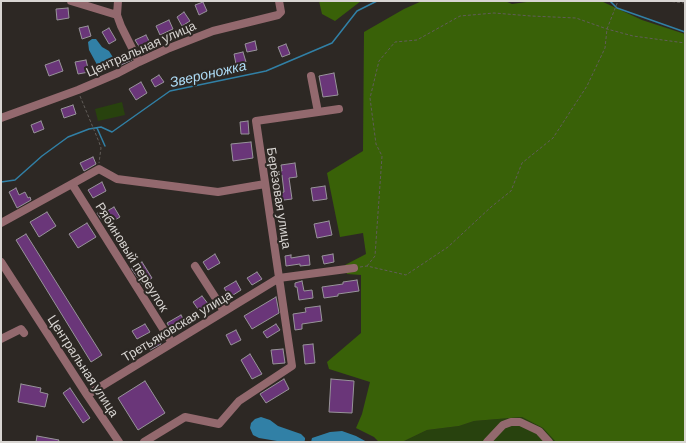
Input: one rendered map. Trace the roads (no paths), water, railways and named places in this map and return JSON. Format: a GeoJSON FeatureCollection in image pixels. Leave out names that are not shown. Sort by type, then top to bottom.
{"type":"FeatureCollection","features":[{"type":"Feature","properties":{"kind":"street"},"geometry":{"type":"LineString","coordinates":[[72,1],[117,15]]}},
{"type":"Feature","properties":{"kind":"street"},"geometry":{"type":"LineString","coordinates":[[118,1],[117,15],[139,62]]}},
{"type":"Feature","properties":{"kind":"street","name":"Центральная улица"},"geometry":{"type":"LineString","coordinates":[[1,118],[78,90],[118,73],[167,49],[212,31],[278,15],[281,12],[279,1]]}},
{"type":"Feature","properties":{"kind":"street"},"geometry":{"type":"LineString","coordinates":[[311,76],[318,112],[339,109]]}},
{"type":"Feature","properties":{"kind":"street","name":"Берёзовая улица"},"geometry":{"type":"LineString","coordinates":[[144,442],[185,417],[220,424],[239,401],[292,366],[256,121],[318,112]]}},
{"type":"Feature","properties":{"kind":"street"},"geometry":{"type":"LineString","coordinates":[[1,223],[99,169],[117,179],[218,192],[265,184]]}},
{"type":"Feature","properties":{"kind":"street","name":"Рябиновый переулок"},"geometry":{"type":"LineString","coordinates":[[72,184],[172,343]]}},
{"type":"Feature","properties":{"kind":"street","name":"Центральная улица"},"geometry":{"type":"LineString","coordinates":[[1,262],[119,442]]}},
{"type":"Feature","properties":{"kind":"street"},"geometry":{"type":"LineString","coordinates":[[194,266],[224,311]]}},
{"type":"Feature","properties":{"kind":"street"},"geometry":{"type":"LineString","coordinates":[[279,278],[354,268]]}},
{"type":"Feature","properties":{"kind":"street","name":"Третьяковская улица"},"geometry":{"type":"LineString","coordinates":[[87,395],[279,278]]}},
{"type":"Feature","properties":{"kind":"street"},"geometry":{"type":"LineString","coordinates":[[1,338],[21,329],[24,333]]}},
{"type":"Feature","properties":{"kind":"street"},"geometry":{"type":"LineString","coordinates":[[487,442],[503,425],[511,422],[520,422],[539,431],[549,442]]}},
{"type":"Feature","properties":{"kind":"water"},"geometry":{"type":"Polygon","coordinates":[[[92,39],[96,39],[102,47],[109,51],[114,59],[115,63],[101,72],[89,50],[88,42],[92,39]]]}},
{"type":"Feature","properties":{"kind":"water"},"geometry":{"type":"Polygon","coordinates":[[[261,417],[270,420],[278,426],[301,434],[305,438],[304,442],[283,442],[259,438],[253,435],[250,428],[251,423],[255,419],[261,417]]]}},
{"type":"Feature","properties":{"kind":"water"},"geometry":{"type":"Polygon","coordinates":[[[342,431],[367,442],[311,442],[312,438],[330,432],[342,431]]]}},
{"type":"Feature","properties":{"kind":"waterway","name":"Звероножка"},"geometry":{"type":"LineString","coordinates":[[1,182],[15,180],[42,156],[68,137],[89,129],[101,127],[112,132],[170,91],[266,71],[332,43],[357,11],[377,1]]}},
{"type":"Feature","properties":{"kind":"waterway","name":"Звероножка"},"geometry":{"type":"LineString","coordinates":[[610,1],[617,8],[685,32]]}},
{"type":"Feature","properties":{"kind":"waterway"},"geometry":{"type":"LineString","coordinates":[[97,128],[105,146]]}}]}
